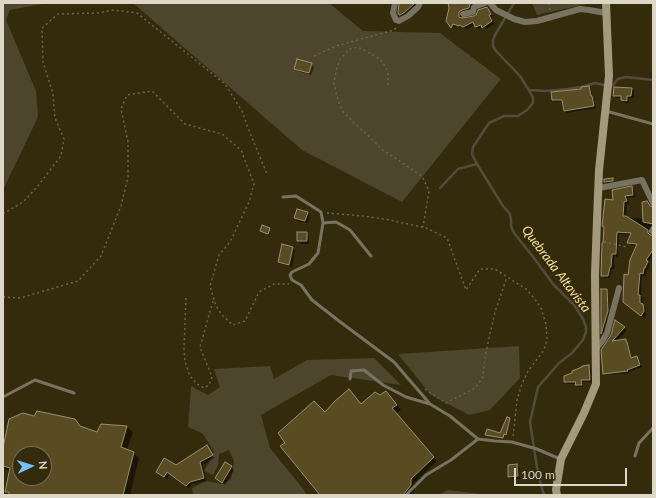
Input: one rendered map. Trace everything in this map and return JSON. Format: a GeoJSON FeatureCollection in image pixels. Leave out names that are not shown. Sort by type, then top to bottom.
{"type":"FeatureCollection","features":[{"type":"Feature","properties":{"kind":"street"},"geometry":{"type":"LineString","coordinates":[[395,3],[393,13],[396,20],[399,21],[408,16],[418,7],[420,3]]}},
{"type":"Feature","properties":{"kind":"street"},"geometry":{"type":"LineString","coordinates":[[463,14],[473,12],[474,7],[485,3]]}},
{"type":"Feature","properties":{"kind":"street"},"geometry":{"type":"LineString","coordinates":[[490,3],[502,14],[525,22],[537,22],[580,9],[606,13]]}},
{"type":"Feature","properties":{"kind":"street"},"geometry":{"type":"LineString","coordinates":[[557,495],[556,490],[561,459],[584,413],[596,384],[596,241],[599,170],[609,76],[606,3]]}},
{"type":"Feature","properties":{"kind":"street"},"geometry":{"type":"LineString","coordinates":[[599,188],[642,180],[653,203]]}},
{"type":"Feature","properties":{"kind":"street"},"geometry":{"type":"LineString","coordinates":[[596,349],[607,333],[619,288]]}},
{"type":"Feature","properties":{"kind":"lane"},"geometry":{"type":"LineString","coordinates":[[606,111],[653,124]]}},
{"type":"Feature","properties":{"kind":"lane"},"geometry":{"type":"LineString","coordinates":[[283,196],[296,196],[321,212],[323,223],[318,253],[309,264],[292,272],[290,275],[292,280],[301,285],[312,300],[394,362],[430,404]]}},
{"type":"Feature","properties":{"kind":"lane"},"geometry":{"type":"LineString","coordinates":[[323,223],[336,222],[350,230],[371,256]]}},
{"type":"Feature","properties":{"kind":"lane"},"geometry":{"type":"LineString","coordinates":[[350,380],[351,371],[364,370],[383,385],[406,397],[430,404],[450,416],[478,439],[512,442],[537,449],[561,459]]}},
{"type":"Feature","properties":{"kind":"lane"},"geometry":{"type":"LineString","coordinates":[[3,398],[35,380],[74,393]]}},
{"type":"Feature","properties":{"kind":"lane"},"geometry":{"type":"LineString","coordinates":[[635,456],[639,443],[653,428]]}},
{"type":"Feature","properties":{"kind":"lane"},"geometry":{"type":"LineString","coordinates":[[406,495],[426,475],[451,460],[478,439]]}},
{"type":"Feature","properties":{"kind":"path"},"geometry":{"type":"LineString","coordinates":[[3,214],[23,202],[37,187],[61,156],[64,139],[55,118],[53,94],[43,62],[42,28],[58,14],[98,13],[113,10],[137,13],[225,84],[242,111],[267,174]]}},
{"type":"Feature","properties":{"kind":"path"},"geometry":{"type":"LineString","coordinates":[[314,56],[336,46],[394,30],[399,21]]}},
{"type":"Feature","properties":{"kind":"path"},"geometry":{"type":"LineString","coordinates":[[388,85],[388,73],[383,62],[375,56],[358,47],[350,49],[340,59],[334,83],[339,102],[344,113],[383,150],[422,176],[429,191],[423,227]]}},
{"type":"Feature","properties":{"kind":"path"},"geometry":{"type":"LineString","coordinates":[[3,297],[20,298],[78,281],[101,256],[121,206],[128,177],[128,142],[121,109],[127,95],[152,91],[185,124],[222,134],[241,150],[254,184],[249,202],[230,242],[218,255],[210,286],[216,306],[222,315],[233,324],[245,321],[259,292],[274,284],[301,285]]}},
{"type":"Feature","properties":{"kind":"path"},"geometry":{"type":"LineString","coordinates":[[321,212],[370,217],[423,227],[447,238],[466,290],[480,269],[494,269],[526,289],[534,298],[541,308],[546,324],[547,339],[544,350],[528,370],[522,384],[517,400],[512,442]]}},
{"type":"Feature","properties":{"kind":"path"},"geometry":{"type":"LineString","coordinates":[[596,241],[627,246]]}},
{"type":"Feature","properties":{"kind":"path"},"geometry":{"type":"LineString","coordinates":[[420,385],[446,403],[475,388],[483,377],[485,356],[495,312],[507,277]]}},
{"type":"Feature","properties":{"kind":"path"},"geometry":{"type":"LineString","coordinates":[[186,298],[184,348],[185,362],[190,376],[197,384],[204,388],[209,385],[212,377],[200,347],[214,299]]}},
{"type":"Feature","properties":{"kind":"shaded area"},"geometry":{"type":"Polygon","coordinates":[[[3,3],[48,3],[10,10],[6,20],[36,91],[38,117],[3,190],[3,3]]]}},
{"type":"Feature","properties":{"kind":"shaded area"},"geometry":{"type":"Polygon","coordinates":[[[133,3],[329,3],[363,31],[440,33],[501,79],[402,202],[302,150],[133,3]]]}},
{"type":"Feature","properties":{"kind":"shaded area"},"geometry":{"type":"Polygon","coordinates":[[[532,3],[591,3],[537,15],[532,3]]]}},
{"type":"Feature","properties":{"kind":"shaded area"},"geometry":{"type":"Polygon","coordinates":[[[519,346],[520,378],[490,410],[469,415],[431,395],[398,354],[519,346]]]}},
{"type":"Feature","properties":{"kind":"shaded area"},"geometry":{"type":"Polygon","coordinates":[[[374,358],[401,385],[331,375],[261,415],[270,448],[304,490],[306,495],[193,495],[192,488],[207,481],[222,484],[231,479],[234,461],[229,450],[219,454],[218,465],[213,475],[204,471],[214,451],[202,433],[188,427],[191,386],[208,395],[220,387],[214,369],[270,366],[274,379],[307,360],[374,358]]]}},
{"type":"Feature","properties":{"kind":"shaded area"},"geometry":{"type":"Polygon","coordinates":[[[447,490],[490,495],[439,495],[447,490]]]}},
{"type":"Feature","properties":{"kind":"building"},"geometry":{"type":"Polygon","coordinates":[[[399,3],[415,3],[399,15],[399,3]]]}},
{"type":"Feature","properties":{"kind":"building"},"geometry":{"type":"Polygon","coordinates":[[[448,3],[472,3],[470,4],[469,8],[459,12],[459,17],[462,18],[474,16],[478,10],[487,7],[491,14],[489,15],[492,21],[482,28],[481,25],[475,27],[473,22],[463,27],[453,24],[451,28],[446,21],[449,8],[448,3]]]}},
{"type":"Feature","properties":{"kind":"building"},"geometry":{"type":"Polygon","coordinates":[[[297,59],[312,63],[309,73],[294,69],[297,59]]]}},
{"type":"Feature","properties":{"kind":"building"},"geometry":{"type":"Polygon","coordinates":[[[589,86],[594,106],[564,111],[562,100],[552,100],[551,92],[581,89],[581,87],[589,86]]]}},
{"type":"Feature","properties":{"kind":"building"},"geometry":{"type":"Polygon","coordinates":[[[614,87],[632,88],[631,96],[627,96],[627,101],[621,100],[621,96],[613,96],[614,87]]]}},
{"type":"Feature","properties":{"kind":"building"},"geometry":{"type":"Polygon","coordinates":[[[613,178],[613,181],[604,182],[604,179],[613,178]]]}},
{"type":"Feature","properties":{"kind":"building"},"geometry":{"type":"Polygon","coordinates":[[[632,186],[633,195],[625,196],[627,201],[624,202],[623,216],[626,216],[648,230],[650,235],[653,235],[653,250],[646,260],[648,261],[644,268],[643,274],[640,273],[638,295],[640,295],[640,303],[643,304],[644,311],[641,316],[623,302],[624,274],[628,275],[630,260],[637,244],[627,243],[631,233],[617,232],[616,254],[612,254],[611,267],[608,276],[601,276],[604,227],[602,226],[605,199],[613,200],[612,190],[632,186]]]}},
{"type":"Feature","properties":{"kind":"building"},"geometry":{"type":"Polygon","coordinates":[[[647,201],[650,206],[653,207],[653,224],[643,222],[642,202],[647,201]]]}},
{"type":"Feature","properties":{"kind":"building"},"geometry":{"type":"Polygon","coordinates":[[[297,209],[308,212],[305,221],[294,218],[297,209]]]}},
{"type":"Feature","properties":{"kind":"building"},"geometry":{"type":"Polygon","coordinates":[[[262,225],[270,228],[268,234],[260,231],[262,225]]]}},
{"type":"Feature","properties":{"kind":"building"},"geometry":{"type":"Polygon","coordinates":[[[297,232],[307,232],[307,241],[297,241],[297,232]]]}},
{"type":"Feature","properties":{"kind":"building"},"geometry":{"type":"Polygon","coordinates":[[[282,244],[293,247],[289,265],[278,262],[282,244]]]}},
{"type":"Feature","properties":{"kind":"building"},"geometry":{"type":"Polygon","coordinates":[[[601,289],[607,289],[608,311],[601,334],[601,289]]]}},
{"type":"Feature","properties":{"kind":"building"},"geometry":{"type":"Polygon","coordinates":[[[615,320],[625,327],[612,341],[626,339],[631,358],[637,356],[640,365],[627,370],[628,371],[603,374],[601,350],[611,335],[615,320]]]}},
{"type":"Feature","properties":{"kind":"building"},"geometry":{"type":"Polygon","coordinates":[[[589,365],[590,380],[581,380],[582,385],[575,385],[576,382],[564,382],[564,376],[572,373],[572,371],[582,366],[589,365]]]}},
{"type":"Feature","properties":{"kind":"building"},"geometry":{"type":"Polygon","coordinates":[[[349,389],[361,404],[375,392],[380,395],[386,391],[397,405],[392,408],[434,457],[411,479],[411,485],[403,495],[320,495],[280,446],[285,443],[278,433],[314,401],[325,412],[349,389]]]}},
{"type":"Feature","properties":{"kind":"building"},"geometry":{"type":"Polygon","coordinates":[[[37,411],[75,419],[80,426],[97,432],[101,424],[127,426],[121,447],[134,452],[123,495],[9,495],[9,492],[5,492],[10,468],[3,466],[3,448],[9,419],[23,413],[34,416],[37,411]]]}},
{"type":"Feature","properties":{"kind":"building"},"geometry":{"type":"Polygon","coordinates":[[[507,417],[510,418],[506,435],[504,434],[503,438],[485,435],[487,429],[500,433],[507,417]]]}},
{"type":"Feature","properties":{"kind":"building"},"geometry":{"type":"Polygon","coordinates":[[[207,445],[213,455],[200,462],[204,478],[190,482],[186,486],[167,472],[164,477],[156,472],[164,458],[176,465],[207,445]]]}},
{"type":"Feature","properties":{"kind":"building"},"geometry":{"type":"Polygon","coordinates":[[[225,462],[232,466],[222,483],[215,478],[225,462]]]}},
{"type":"Feature","properties":{"kind":"building"},"geometry":{"type":"Polygon","coordinates":[[[517,464],[518,476],[508,477],[508,465],[517,464]]]}},
{"type":"Feature","properties":{"kind":"waterway","name":"Quebrada Altavista"},"geometry":{"type":"LineString","coordinates":[[514,3],[495,35],[493,46],[520,76],[533,97],[533,103],[527,110],[518,116],[504,116],[489,123],[473,147],[472,154],[503,206],[510,214],[511,226],[514,233],[553,284],[575,306],[586,327],[583,340],[572,353],[559,363],[538,387],[530,422],[538,474],[544,495]]}},
{"type":"Feature","properties":{"kind":"waterway"},"geometry":{"type":"LineString","coordinates":[[612,86],[618,79],[626,77],[653,80]]}},
{"type":"Feature","properties":{"kind":"waterway"},"geometry":{"type":"LineString","coordinates":[[529,90],[545,91],[568,89],[595,83],[604,85]]}},
{"type":"Feature","properties":{"kind":"waterway"},"geometry":{"type":"LineString","coordinates":[[440,188],[458,169],[477,164]]}}]}
